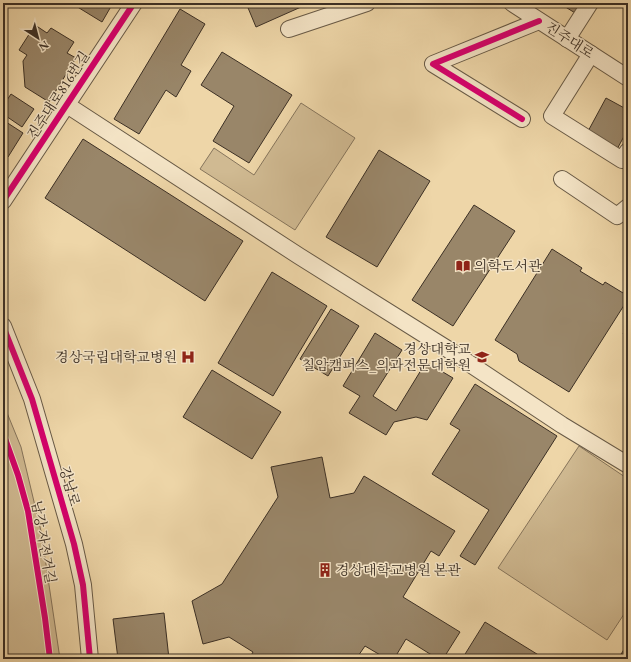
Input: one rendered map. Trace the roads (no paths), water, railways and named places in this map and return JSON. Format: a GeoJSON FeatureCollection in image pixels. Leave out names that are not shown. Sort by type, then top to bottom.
{"type":"FeatureCollection","features":[{"type":"Feature","properties":{"kind":"street","name":"진주대로816번길"},"geometry":{"type":"LineString","coordinates":[[3,201],[134,3]]}},
{"type":"Feature","properties":{"kind":"street"},"geometry":{"type":"LineString","coordinates":[[289,29],[367,3]]}},
{"type":"Feature","properties":{"kind":"street","name":"진주대로"},"geometry":{"type":"LineString","coordinates":[[512,3],[628,78]]}},
{"type":"Feature","properties":{"kind":"street"},"geometry":{"type":"LineString","coordinates":[[567,38],[590,3]]}},
{"type":"Feature","properties":{"kind":"street"},"geometry":{"type":"LineString","coordinates":[[522,119],[433,64],[539,21]]}},
{"type":"Feature","properties":{"kind":"street"},"geometry":{"type":"LineString","coordinates":[[591,54],[552,116],[622,160],[628,151]]}},
{"type":"Feature","properties":{"kind":"street"},"geometry":{"type":"LineString","coordinates":[[67,105],[305,260],[449,350],[562,425],[628,465]]}},
{"type":"Feature","properties":{"kind":"street"},"geometry":{"type":"LineString","coordinates":[[562,179],[617,216],[628,207]]}},
{"type":"Feature","properties":{"kind":"street","name":"강남로"},"geometry":{"type":"LineString","coordinates":[[3,326],[32,399],[74,544],[82,585],[90,659]]}},
{"type":"Feature","properties":{"kind":"place","name":"의학도서관"},"geometry":{"type":"Point","coordinates":[463,266]}},
{"type":"Feature","properties":{"kind":"place","name":"경상국립대학교병원"},"geometry":{"type":"Point","coordinates":[188,357]}},
{"type":"Feature","properties":{"kind":"place","name":"경상대학교 칠암캠퍼스_의과전문대학원"},"geometry":{"type":"Point","coordinates":[482,357]}},
{"type":"Feature","properties":{"kind":"place","name":"경상대학교병원 본관"},"geometry":{"type":"Point","coordinates":[325,570]}}]}
